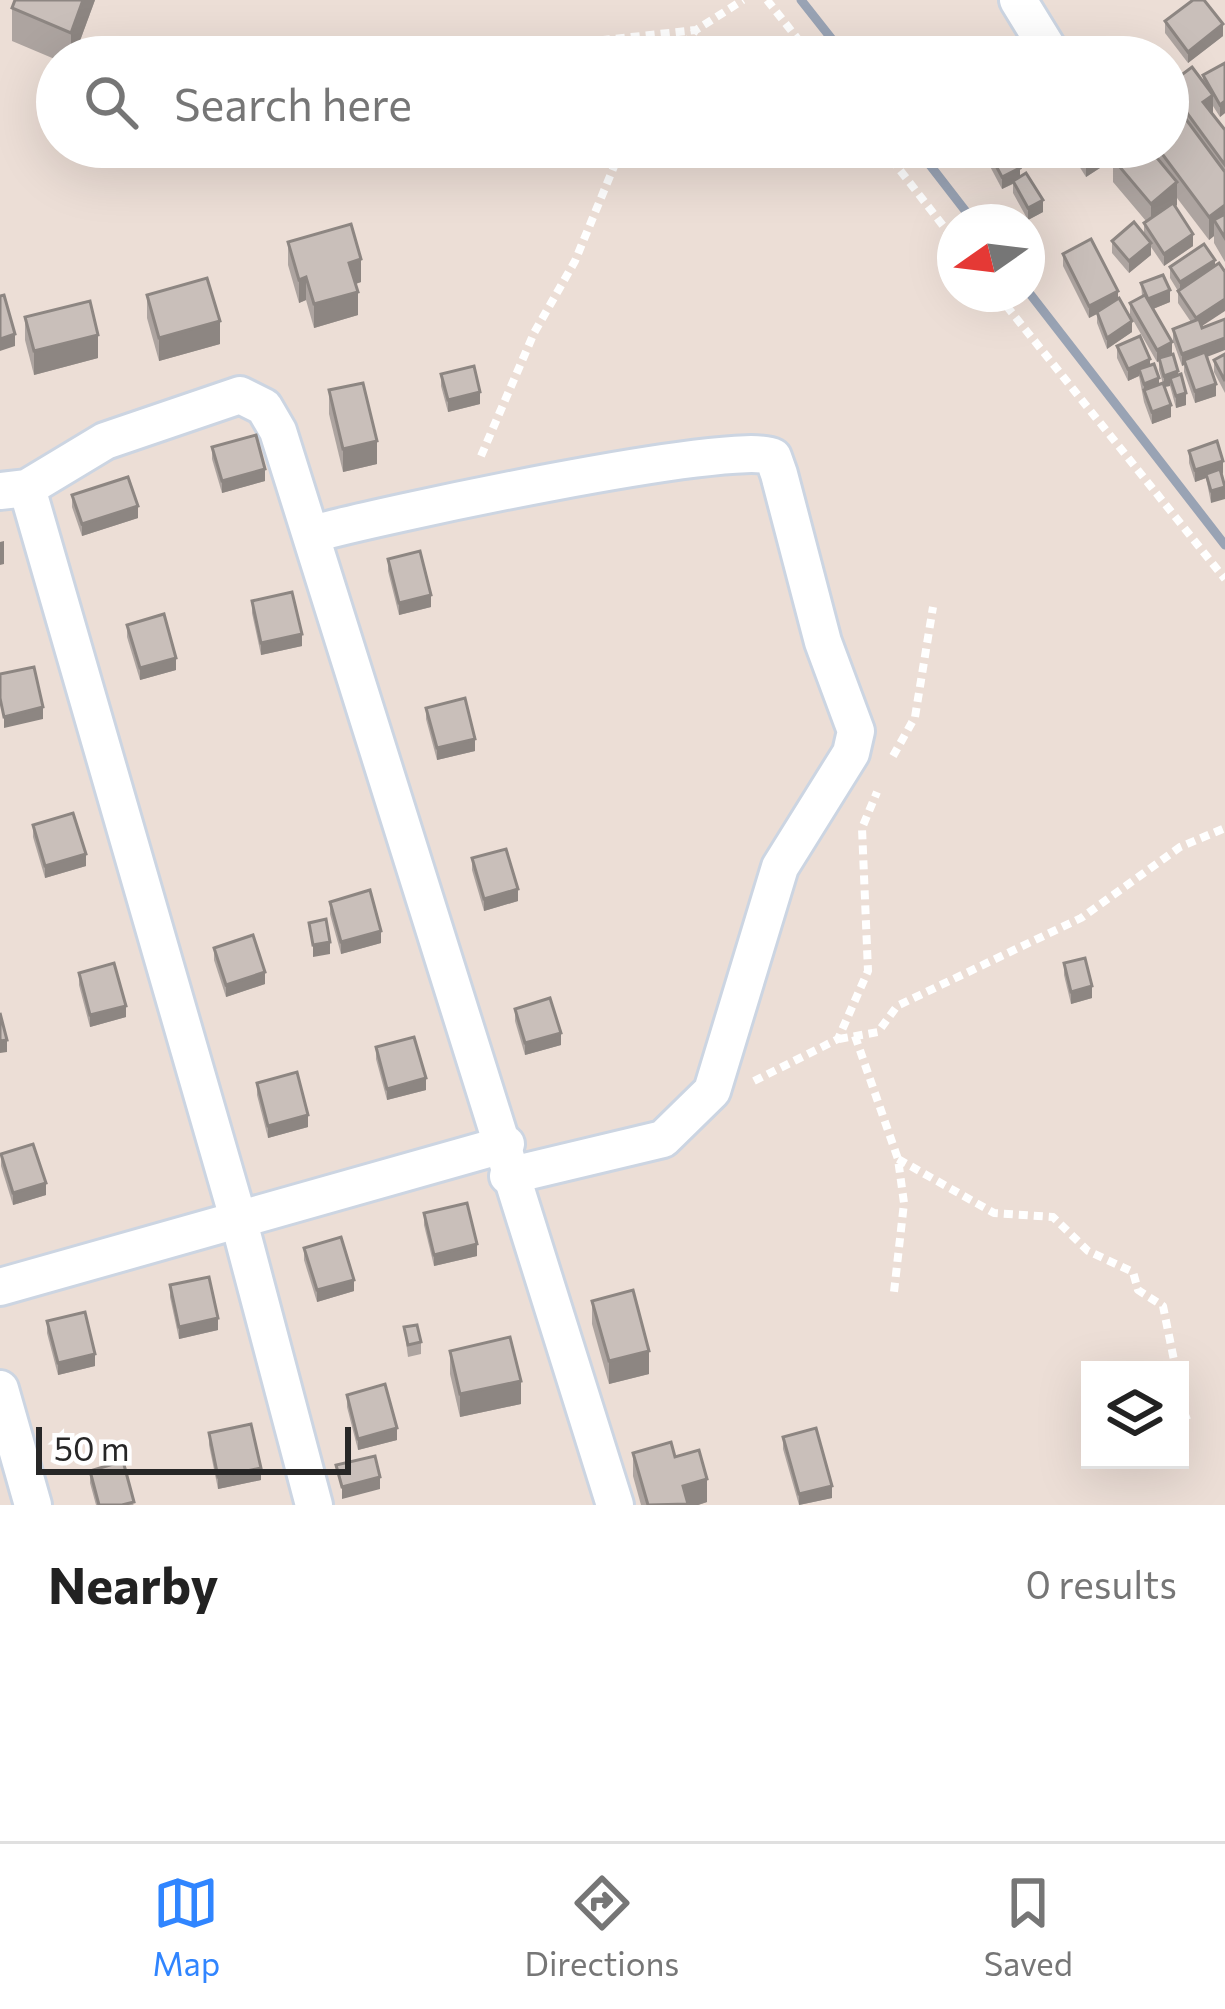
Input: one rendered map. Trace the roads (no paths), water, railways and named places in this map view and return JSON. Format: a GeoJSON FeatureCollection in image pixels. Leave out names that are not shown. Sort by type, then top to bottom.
{"type":"FeatureCollection","features":[{"type":"Feature","properties":{"kind":"street"},"geometry":{"type":"LineString","coordinates":[[1018,0],[1040,36]]}},
{"type":"Feature","properties":{"kind":"street"},"geometry":{"type":"LineString","coordinates":[[314,1505],[238,1218],[13,489],[104,441],[240,395],[263,407],[278,431],[313,534],[615,1505]]}},
{"type":"Feature","properties":{"kind":"street"},"geometry":{"type":"LineString","coordinates":[[0,1287],[238,1218],[507,1160],[663,1139],[712,1091],[780,867],[851,752],[856,731],[823,642],[773,457],[760,450],[704,457],[552,486],[465,496],[313,534]]}},
{"type":"Feature","properties":{"kind":"street"},"geometry":{"type":"LineString","coordinates":[[0,1389],[33,1505]]}},
{"type":"Feature","properties":{"kind":"railway"},"geometry":{"type":"LineString","coordinates":[[801,0],[829,36]]}},
{"type":"Feature","properties":{"kind":"railway"},"geometry":{"type":"LineString","coordinates":[[932,168],[960,204]]}},
{"type":"Feature","properties":{"kind":"railway"},"geometry":{"type":"LineString","coordinates":[[1044,312],[1225,545]]}}]}
